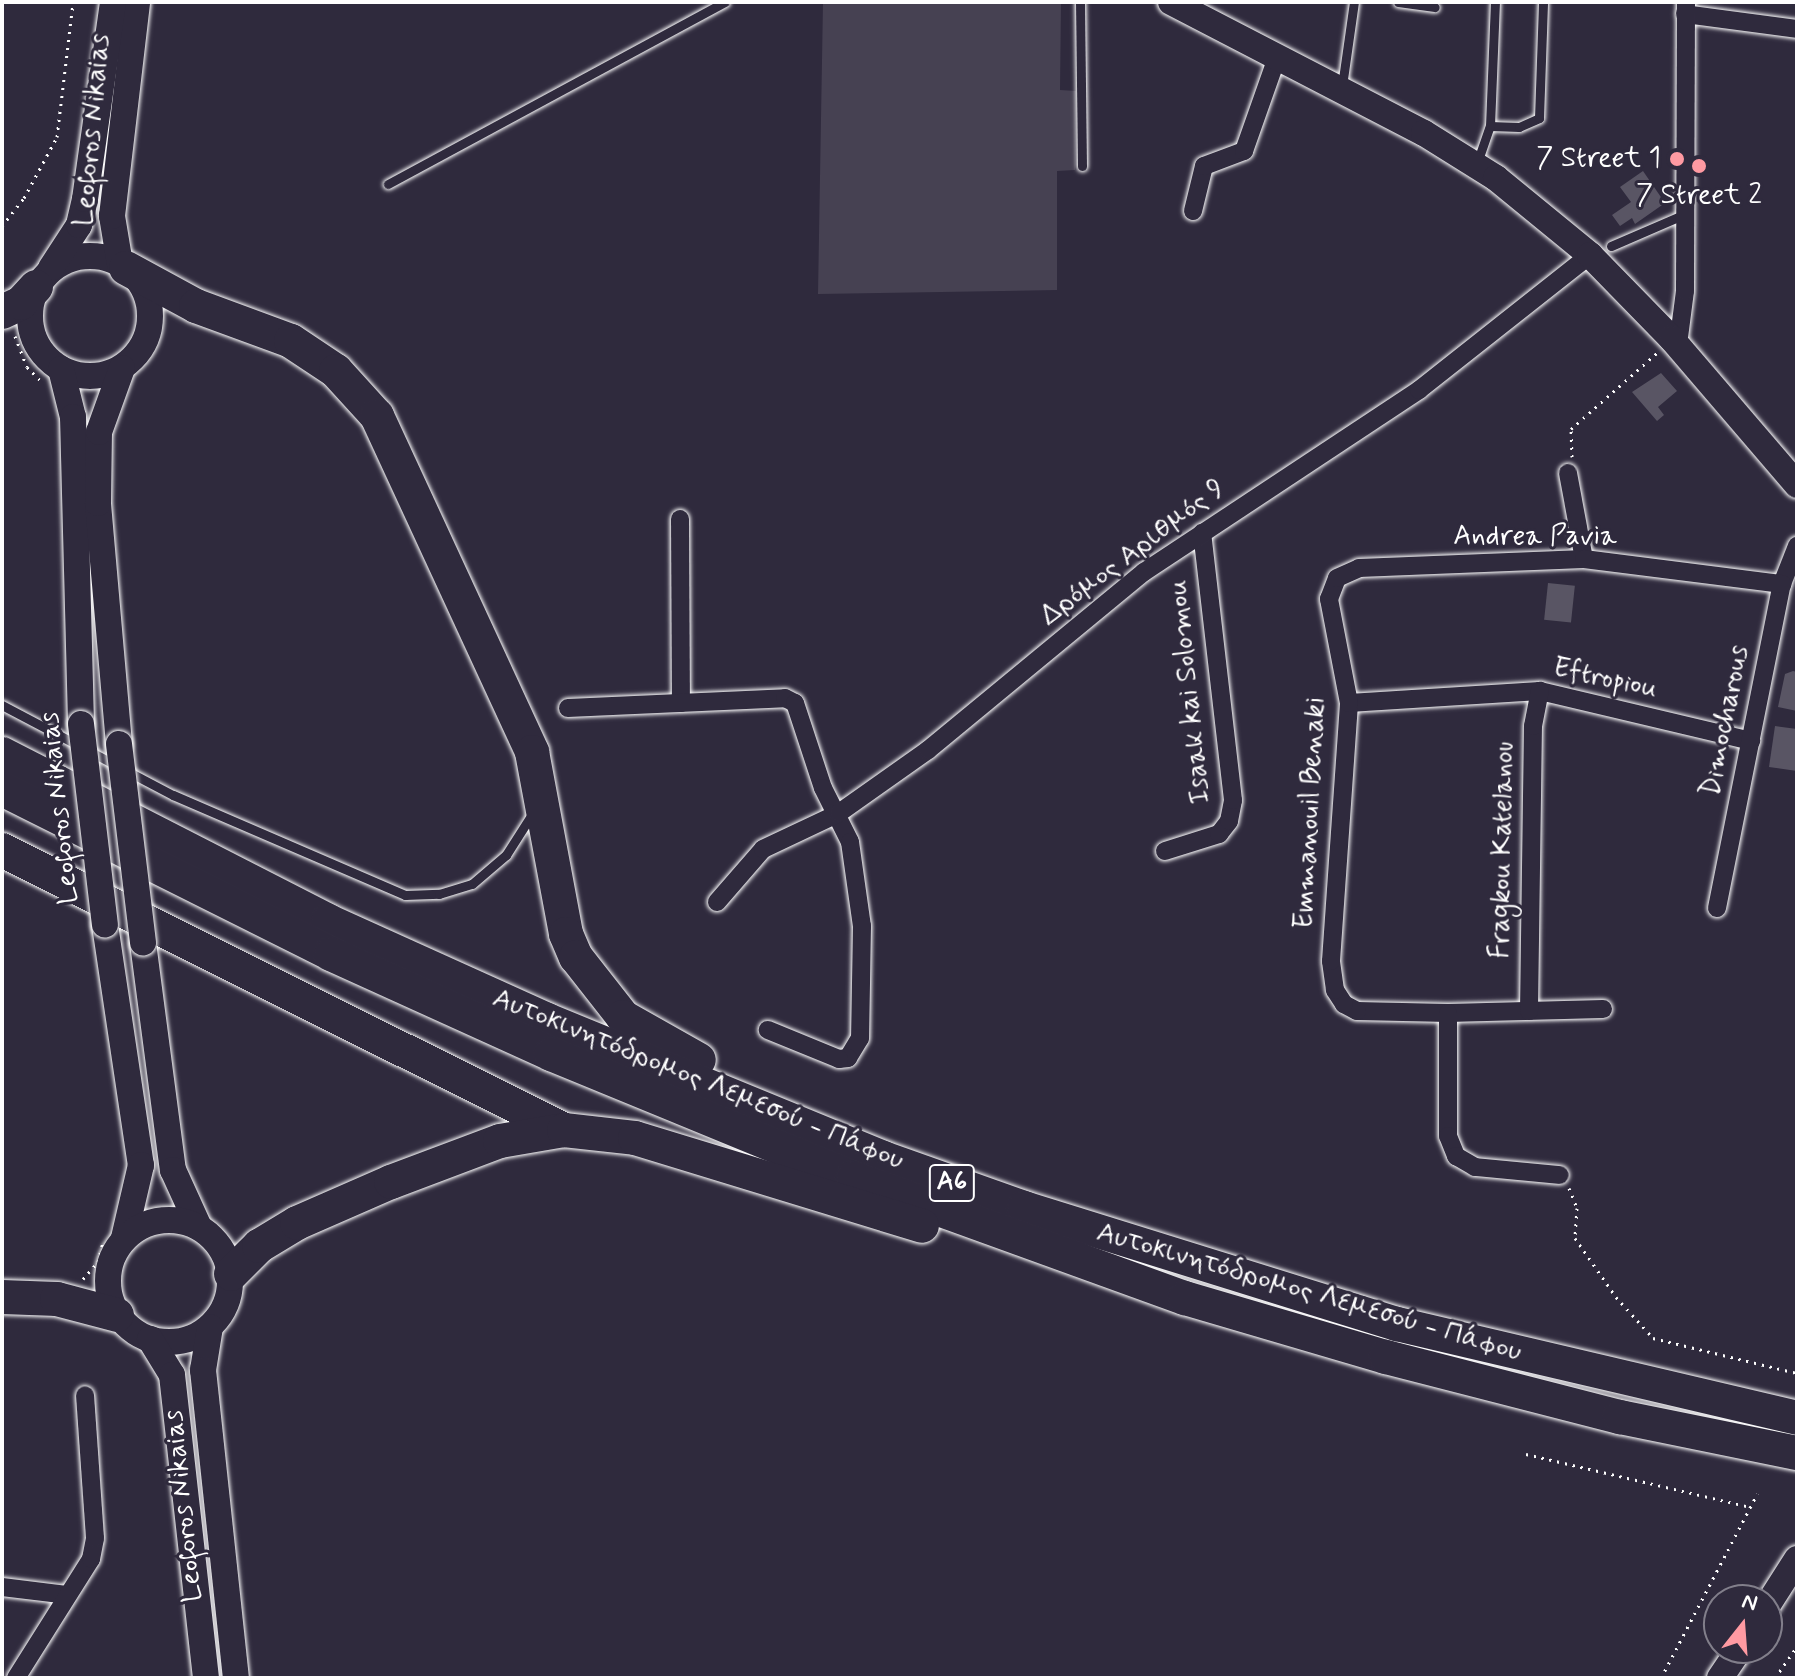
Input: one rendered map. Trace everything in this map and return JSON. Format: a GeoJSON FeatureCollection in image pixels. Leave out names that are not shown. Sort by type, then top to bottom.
{"type":"FeatureCollection","features":[{"type":"Feature","properties":{"kind":"highway"},"geometry":{"type":"LineString","coordinates":[[123,266],[196,306],[291,341],[336,371],[377,416],[514,712],[545,800],[566,934],[591,980],[623,1017],[711,1066],[1181,1257]]}},
{"type":"Feature","properties":{"kind":"highway"},"geometry":{"type":"LineString","coordinates":[[2,312],[21,303],[43,279]]}},
{"type":"Feature","properties":{"kind":"highway","name":"Αυτοκινητόδρομος Λεμεσού - Πάφου"},"geometry":{"type":"LineString","coordinates":[[2,754],[328,921],[547,1020],[883,1158],[1181,1257],[1397,1324],[1797,1418]]}},
{"type":"Feature","properties":{"kind":"highway","name":"Αυτοκινητόδρομος Λεμεσού - Πάφου"},"geometry":{"type":"LineString","coordinates":[[2,789],[331,954],[551,1054],[853,1178],[1185,1298],[1386,1357],[1606,1413],[1797,1453]]}},
{"type":"Feature","properties":{"kind":"highway"},"geometry":{"type":"LineString","coordinates":[[2,850],[564,1130]]}},
{"type":"Feature","properties":{"kind":"highway"},"geometry":{"type":"LineString","coordinates":[[231,1274],[259,1246],[297,1223],[500,1141],[564,1130],[635,1138],[1025,1259],[1185,1298]]}},
{"type":"Feature","properties":{"kind":"highway"},"geometry":{"type":"LineString","coordinates":[[2,1297],[57,1299],[117,1315]]}},
{"type":"Feature","properties":{"kind":"main road","name":"Leoforos Nikaias"},"geometry":{"type":"LineString","coordinates":[[43,279],[79,225],[113,2]]}},
{"type":"Feature","properties":{"kind":"main road","name":"Leoforos Nikaias"},"geometry":{"type":"LineString","coordinates":[[123,266],[112,216],[137,2]]}},
{"type":"Feature","properties":{"kind":"main road"},"geometry":{"type":"LineString","coordinates":[[1171,2],[1276,60],[1341,89],[1477,163],[1600,251],[1797,485]]}},
{"type":"Feature","properties":{"kind":"main road"},"geometry":{"type":"LineString","coordinates":[[83,256],[123,266],[146,294],[149,327],[135,357],[122,368],[92,376],[61,369],[40,350],[29,324],[43,279],[83,256]]}},
{"type":"Feature","properties":{"kind":"main road"},"geometry":{"type":"LineString","coordinates":[[122,368],[99,432],[98,503],[119,744],[173,1170],[199,1227]]}},
{"type":"Feature","properties":{"kind":"main road","name":"Leoforos Nikaias"},"geometry":{"type":"LineString","coordinates":[[61,369],[73,417],[81,724],[105,925],[141,1165],[117,1234]]}},
{"type":"Feature","properties":{"kind":"main road"},"geometry":{"type":"LineString","coordinates":[[161,1219],[199,1227],[215,1239],[231,1274],[222,1312],[210,1327],[171,1343],[150,1339],[117,1315],[107,1274],[117,1234],[161,1219]]}},
{"type":"Feature","properties":{"kind":"main road","name":"Leoforos Nikaias"},"geometry":{"type":"LineString","coordinates":[[210,1327],[203,1370],[236,1678]]}},
{"type":"Feature","properties":{"kind":"main road","name":"Leoforos Nikaias"},"geometry":{"type":"LineString","coordinates":[[150,1339],[172,1375],[206,1678]]}},
{"type":"Feature","properties":{"kind":"main road"},"geometry":{"type":"LineString","coordinates":[[1781,1584],[1797,1559]]}},
{"type":"Feature","properties":{"kind":"street"},"geometry":{"type":"LineString","coordinates":[[1675,342],[1685,291],[1686,8],[1797,29]]}},
{"type":"Feature","properties":{"kind":"street"},"geometry":{"type":"LineString","coordinates":[[1193,211],[1204,166],[1244,151],[1276,60]]}},
{"type":"Feature","properties":{"kind":"street","name":"Δρόμος Αριθμός 9"},"geometry":{"type":"LineString","coordinates":[[717,902],[763,849],[839,813],[928,750],[1144,572],[1419,390],[1600,251]]}},
{"type":"Feature","properties":{"kind":"street"},"geometry":{"type":"LineString","coordinates":[[1568,473],[1584,559]]}},
{"type":"Feature","properties":{"kind":"street"},"geometry":{"type":"LineString","coordinates":[[680,519],[681,703]]}},
{"type":"Feature","properties":{"kind":"street","name":"Isaak kai Solomou"},"geometry":{"type":"LineString","coordinates":[[1165,851],[1219,834],[1229,821],[1233,800],[1202,533]]}},
{"type":"Feature","properties":{"kind":"street","name":"Dimocharous"},"geometry":{"type":"LineString","coordinates":[[1717,908],[1782,584],[1797,546]]}},
{"type":"Feature","properties":{"kind":"street","name":"Andrea Pavia"},"geometry":{"type":"LineString","coordinates":[[1337,578],[1359,568],[1584,559],[1782,584]]}},
{"type":"Feature","properties":{"kind":"street","name":"Emmanouil Benaki"},"geometry":{"type":"LineString","coordinates":[[1337,578],[1329,599],[1349,703],[1331,961],[1335,990],[1344,1004],[1357,1011],[1448,1013]]}},
{"type":"Feature","properties":{"kind":"street","name":"Eftropiou"},"geometry":{"type":"LineString","coordinates":[[1349,703],[1540,691],[1751,741]]}},
{"type":"Feature","properties":{"kind":"street","name":"Fragkou Katelanou"},"geometry":{"type":"LineString","coordinates":[[1529,1011],[1533,726],[1540,691]]}},
{"type":"Feature","properties":{"kind":"street"},"geometry":{"type":"LineString","coordinates":[[568,708],[785,698],[795,703],[823,788],[839,813],[850,842],[862,926],[856,1050],[839,1059],[768,1030]]}},
{"type":"Feature","properties":{"kind":"street"},"geometry":{"type":"LineString","coordinates":[[1560,1175],[1475,1167],[1456,1156],[1448,1136],[1448,1013],[1603,1009]]}},
{"type":"Feature","properties":{"kind":"street"},"geometry":{"type":"LineString","coordinates":[[16,1678],[91,1559],[95,1538],[85,1395]]}},
{"type":"Feature","properties":{"kind":"street"},"geometry":{"type":"LineString","coordinates":[[2,1587],[67,1595]]}},
{"type":"Feature","properties":{"kind":"lane"},"geometry":{"type":"LineString","coordinates":[[388,184],[725,2]]}},
{"type":"Feature","properties":{"kind":"lane"},"geometry":{"type":"LineString","coordinates":[[1080,2],[1082,166]]}},
{"type":"Feature","properties":{"kind":"lane"},"geometry":{"type":"LineString","coordinates":[[1341,89],[1354,2]]}},
{"type":"Feature","properties":{"kind":"lane"},"geometry":{"type":"LineString","coordinates":[[1398,2],[1435,7]]}},
{"type":"Feature","properties":{"kind":"lane"},"geometry":{"type":"LineString","coordinates":[[1477,163],[1490,126],[1495,2]]}},
{"type":"Feature","properties":{"kind":"lane"},"geometry":{"type":"LineString","coordinates":[[1490,126],[1519,127],[1539,118],[1543,2]]}},
{"type":"Feature","properties":{"kind":"lane"},"geometry":{"type":"LineString","coordinates":[[1600,251],[1685,214]]}},
{"type":"Feature","properties":{"kind":"lane"},"geometry":{"type":"LineString","coordinates":[[2,705],[173,795],[405,895],[439,894],[472,884],[506,855],[545,800]]}},
{"type":"Feature","properties":{"kind":"path"},"geometry":{"type":"LineString","coordinates":[[2,226],[24,198],[57,137],[73,2]]}},
{"type":"Feature","properties":{"kind":"path"},"geometry":{"type":"LineString","coordinates":[[1568,473],[1571,429],[1675,342]]}},
{"type":"Feature","properties":{"kind":"path"},"geometry":{"type":"LineString","coordinates":[[1560,1175],[1577,1208],[1575,1238],[1616,1297],[1653,1338],[1797,1373]]}},
{"type":"Feature","properties":{"kind":"path"},"geometry":{"type":"LineString","coordinates":[[78,1282],[98,1262],[117,1234]]}},
{"type":"Feature","properties":{"kind":"path"},"geometry":{"type":"LineString","coordinates":[[1526,1454],[1750,1507]]}},
{"type":"Feature","properties":{"kind":"path"},"geometry":{"type":"LineString","coordinates":[[1661,1678],[1757,1494]]}},
{"type":"Feature","properties":{"kind":"path"},"geometry":{"type":"LineString","coordinates":[[1775,1678],[1797,1647]]}},
{"type":"Feature","properties":{"kind":"shaded area"},"geometry":{"type":"Polygon","coordinates":[[[823,2],[1061,2],[1060,90],[1076,91],[1075,170],[1057,171],[1057,290],[818,294],[823,2]]]}},
{"type":"Feature","properties":{"kind":"building"},"geometry":{"type":"Polygon","coordinates":[[[1643,171],[1665,203],[1635,224],[1632,218],[1620,226],[1612,215],[1631,202],[1620,187],[1643,171]]]}},
{"type":"Feature","properties":{"kind":"building"},"geometry":{"type":"Polygon","coordinates":[[[1661,373],[1677,391],[1658,407],[1664,415],[1657,421],[1632,392],[1661,373]]]}},
{"type":"Feature","properties":{"kind":"building"},"geometry":{"type":"Polygon","coordinates":[[[1548,583],[1575,586],[1571,623],[1544,620],[1548,583]]]}},
{"type":"Feature","properties":{"kind":"building"},"geometry":{"type":"Polygon","coordinates":[[[1797,672],[1797,711],[1778,707],[1785,674],[1797,672]]]}},
{"type":"Feature","properties":{"kind":"building"},"geometry":{"type":"Polygon","coordinates":[[[1775,726],[1797,729],[1797,771],[1769,767],[1775,726]]]}},
{"type":"Feature","properties":{"kind":"place","name":"7 Street 1"},"geometry":{"type":"Point","coordinates":[1677,159]}},
{"type":"Feature","properties":{"kind":"place","name":"7 Street 2"},"geometry":{"type":"Point","coordinates":[1699,166]}}]}
